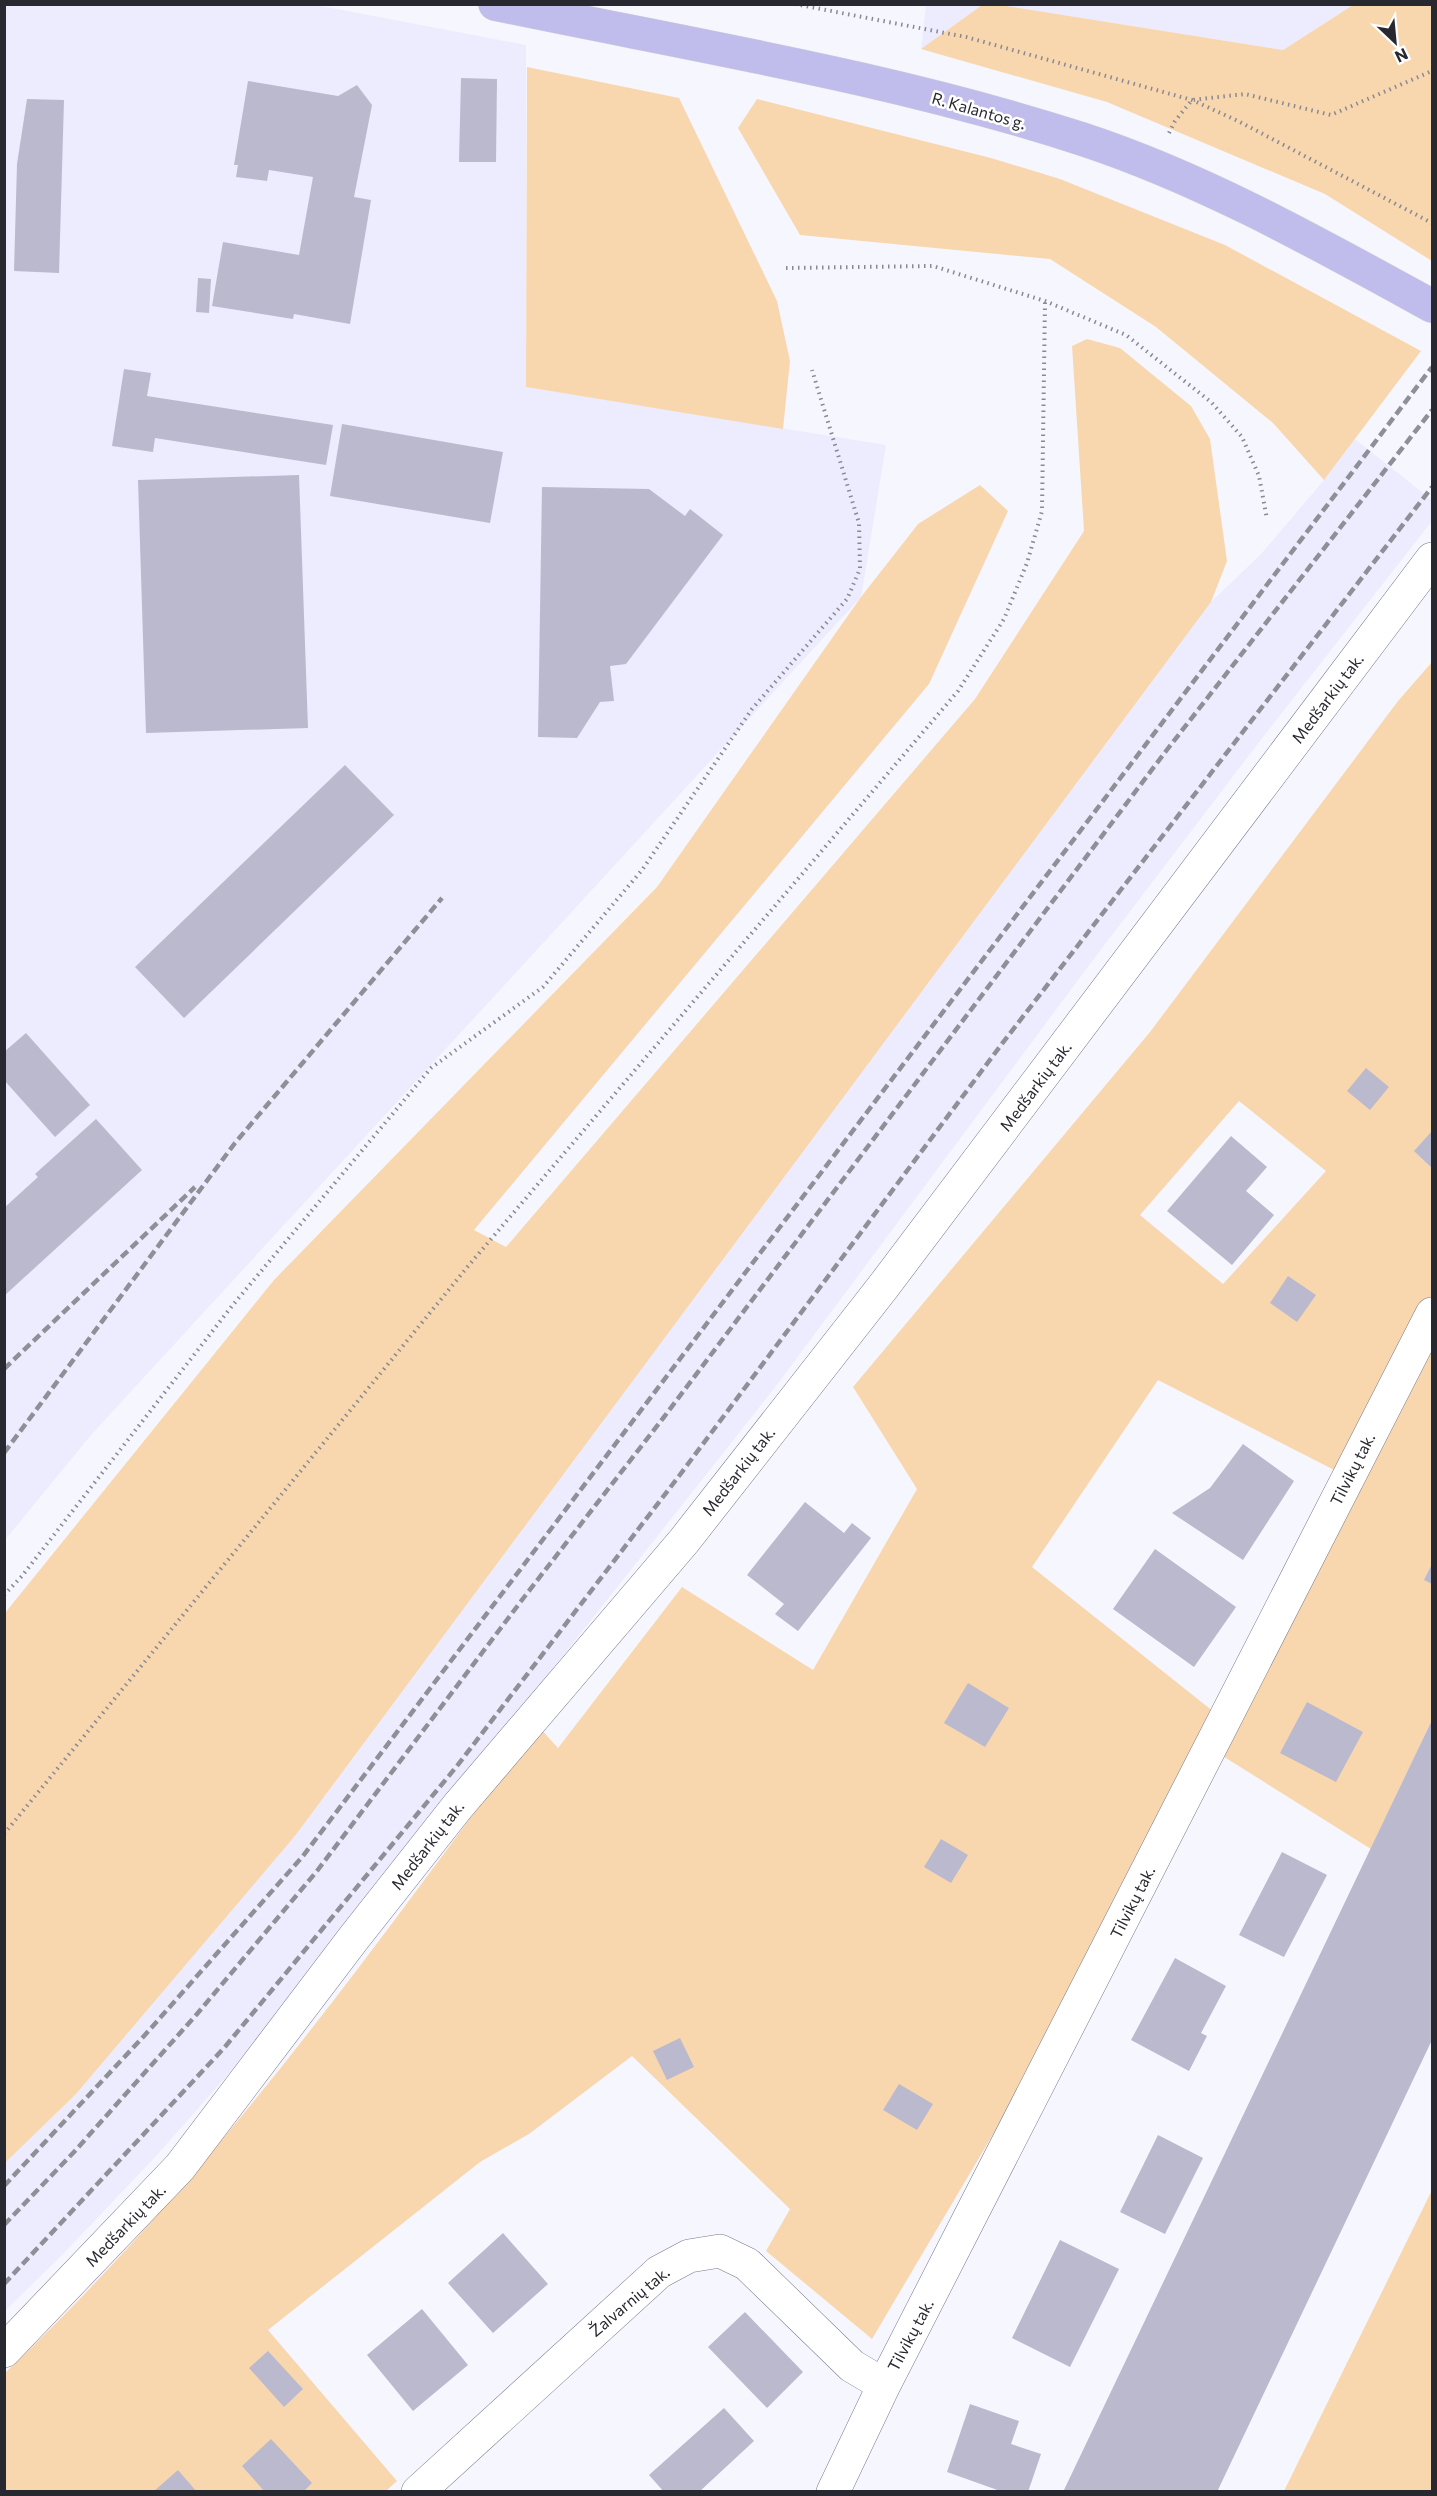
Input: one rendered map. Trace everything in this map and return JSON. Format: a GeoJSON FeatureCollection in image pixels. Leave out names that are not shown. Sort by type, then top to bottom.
{"type":"FeatureCollection","features":[{"type":"Feature","properties":{"kind":"main road","name":"R. Kalantos g."},"geometry":{"type":"LineString","coordinates":[[495,4],[917,92],[1083,139],[1253,210],[1432,306]]}},
{"type":"Feature","properties":{"kind":"street","name":"Medšarkių tak."},"geometry":{"type":"LineString","coordinates":[[4,2351],[180,2168],[353,1939],[458,1806],[684,1541],[883,1287],[1432,559]]}},
{"type":"Feature","properties":{"kind":"street","name":"Tilvikų tak."},"geometry":{"type":"LineString","coordinates":[[833,2492],[884,2385],[1432,1314]]}},
{"type":"Feature","properties":{"kind":"street","name":"Žalvarnių tak."},"geometry":{"type":"LineString","coordinates":[[418,2492],[659,2272],[688,2256],[720,2252],[747,2264],[852,2366],[884,2385]]}},
{"type":"Feature","properties":{"kind":"path"},"geometry":{"type":"LineString","coordinates":[[795,4],[966,37],[1192,100],[1240,122],[1432,224]]}},
{"type":"Feature","properties":{"kind":"path"},"geometry":{"type":"LineString","coordinates":[[1154,167],[1175,121],[1192,100],[1245,94],[1331,115],[1432,71]]}},
{"type":"Feature","properties":{"kind":"path"},"geometry":{"type":"LineString","coordinates":[[786,268],[933,266],[1045,301],[1126,335],[1211,402],[1242,437],[1259,476],[1266,519]]}},
{"type":"Feature","properties":{"kind":"path"},"geometry":{"type":"LineString","coordinates":[[4,1834],[469,1265],[958,691],[1004,619],[1027,563],[1042,511],[1045,301]]}},
{"type":"Feature","properties":{"kind":"path"},"geometry":{"type":"LineString","coordinates":[[4,1595],[22,1576],[232,1306],[431,1068],[543,987],[642,870],[752,709],[847,599],[860,569],[859,523],[812,370]]}},
{"type":"Feature","properties":{"kind":"shaded area"},"geometry":{"type":"Polygon","coordinates":[[[5,5],[316,5],[526,45],[526,387],[886,445],[861,597],[91,1435],[5,1540],[5,5]]]}},
{"type":"Feature","properties":{"kind":"shaded area"},"geometry":{"type":"Polygon","coordinates":[[[926,5],[982,5],[921,49],[926,5]]]}},
{"type":"Feature","properties":{"kind":"shaded area"},"geometry":{"type":"Polygon","coordinates":[[[982,5],[1000,5],[1283,50],[1353,5],[1432,5],[1432,261],[1325,194],[1107,102],[921,49],[982,5]]]}},
{"type":"Feature","properties":{"kind":"shaded area"},"geometry":{"type":"Polygon","coordinates":[[[1000,5],[1353,5],[1283,50],[1000,5]]]}},
{"type":"Feature","properties":{"kind":"shaded area"},"geometry":{"type":"Polygon","coordinates":[[[527,67],[679,98],[777,301],[790,361],[783,429],[526,387],[527,67]]]}},
{"type":"Feature","properties":{"kind":"shaded area"},"geometry":{"type":"Polygon","coordinates":[[[757,99],[991,158],[1060,179],[1225,245],[1421,351],[1324,480],[1273,423],[1156,327],[1050,259],[800,235],[738,128],[757,99]]]}},
{"type":"Feature","properties":{"kind":"shaded area"},"geometry":{"type":"Polygon","coordinates":[[[1087,339],[1120,348],[1191,406],[1210,439],[1227,561],[1211,602],[295,1836],[76,2094],[5,2163],[5,1613],[274,1280],[657,887],[861,597],[918,524],[980,485],[1008,511],[929,684],[474,1230],[506,1247],[975,699],[1084,531],[1072,346],[1087,339]]]}},
{"type":"Feature","properties":{"kind":"shaded area"},"geometry":{"type":"Polygon","coordinates":[[[1355,439],[1432,500],[1432,521],[1266,733],[1090,964],[776,1386],[254,2045],[156,2156],[5,2311],[5,2163],[76,2094],[295,1836],[1211,602],[1261,554],[1324,480],[1355,439]]]}},
{"type":"Feature","properties":{"kind":"shaded area"},"geometry":{"type":"Polygon","coordinates":[[[1432,662],[1432,1720],[1371,1849],[1210,1748],[1138,1889],[872,2339],[766,2251],[790,2209],[632,2056],[529,2134],[480,2162],[268,2330],[397,2481],[386,2491],[5,2492],[5,2373],[80,2299],[220,2143],[350,1979],[538,1726],[558,1748],[682,1587],[813,1670],[917,1489],[853,1387],[1150,1032],[1398,701],[1432,662]],[[1239,1101],[1140,1215],[1223,1284],[1326,1171],[1239,1101]],[[1158,1380],[1032,1567],[1224,1720],[1348,1477],[1158,1380]]]}},
{"type":"Feature","properties":{"kind":"shaded area"},"geometry":{"type":"Polygon","coordinates":[[[1432,2190],[1432,2491],[1284,2491],[1432,2190]]]}},
{"type":"Feature","properties":{"kind":"building"},"geometry":{"type":"Polygon","coordinates":[[[461,78],[497,79],[496,162],[459,162],[461,78]]]}},
{"type":"Feature","properties":{"kind":"building"},"geometry":{"type":"Polygon","coordinates":[[[248,81],[338,96],[357,85],[372,105],[354,197],[371,200],[350,324],[294,314],[293,319],[212,306],[223,242],[299,255],[313,177],[269,170],[267,181],[236,177],[238,165],[234,165],[248,81]]]}},
{"type":"Feature","properties":{"kind":"building"},"geometry":{"type":"Polygon","coordinates":[[[27,99],[64,100],[59,273],[14,271],[17,164],[27,99]]]}},
{"type":"Feature","properties":{"kind":"building"},"geometry":{"type":"Polygon","coordinates":[[[198,278],[211,279],[209,313],[196,312],[198,278]]]}},
{"type":"Feature","properties":{"kind":"building"},"geometry":{"type":"Polygon","coordinates":[[[124,369],[151,373],[147,396],[333,425],[326,465],[155,438],[153,452],[112,446],[124,369]]]}},
{"type":"Feature","properties":{"kind":"building"},"geometry":{"type":"Polygon","coordinates":[[[342,424],[503,452],[490,523],[330,496],[342,424]]]}},
{"type":"Feature","properties":{"kind":"building"},"geometry":{"type":"Polygon","coordinates":[[[299,475],[308,728],[146,733],[138,480],[299,475]]]}},
{"type":"Feature","properties":{"kind":"building"},"geometry":{"type":"Polygon","coordinates":[[[542,487],[649,489],[685,516],[690,509],[723,535],[626,664],[610,666],[614,701],[600,702],[577,738],[538,737],[542,487]]]}},
{"type":"Feature","properties":{"kind":"building"},"geometry":{"type":"Polygon","coordinates":[[[345,765],[394,815],[184,1018],[135,967],[345,765]]]}},
{"type":"Feature","properties":{"kind":"building"},"geometry":{"type":"Polygon","coordinates":[[[26,1033],[90,1105],[55,1137],[4,1080],[4,1052],[26,1033]]]}},
{"type":"Feature","properties":{"kind":"building"},"geometry":{"type":"Polygon","coordinates":[[[1366,1068],[1389,1087],[1370,1110],[1347,1091],[1366,1068]]]}},
{"type":"Feature","properties":{"kind":"building"},"geometry":{"type":"Polygon","coordinates":[[[96,1119],[142,1170],[4,1296],[4,1208],[38,1177],[35,1174],[96,1119]]]}},
{"type":"Feature","properties":{"kind":"building"},"geometry":{"type":"Polygon","coordinates":[[[1432,1131],[1432,1168],[1414,1151],[1432,1131]]]}},
{"type":"Feature","properties":{"kind":"building"},"geometry":{"type":"Polygon","coordinates":[[[1231,1136],[1267,1167],[1246,1191],[1274,1215],[1232,1265],[1167,1211],[1231,1136]]]}},
{"type":"Feature","properties":{"kind":"building"},"geometry":{"type":"Polygon","coordinates":[[[1288,1276],[1316,1295],[1297,1322],[1270,1303],[1288,1276]]]}},
{"type":"Feature","properties":{"kind":"building"},"geometry":{"type":"Polygon","coordinates":[[[1243,1444],[1294,1481],[1243,1560],[1172,1513],[1210,1488],[1243,1444]]]}},
{"type":"Feature","properties":{"kind":"building"},"geometry":{"type":"Polygon","coordinates":[[[805,1502],[844,1533],[852,1523],[871,1538],[798,1631],[775,1614],[784,1604],[747,1575],[805,1502]]]}},
{"type":"Feature","properties":{"kind":"building"},"geometry":{"type":"Polygon","coordinates":[[[1155,1549],[1236,1607],[1194,1667],[1113,1609],[1155,1549]]]}},
{"type":"Feature","properties":{"kind":"building"},"geometry":{"type":"Polygon","coordinates":[[[1432,1564],[1432,1584],[1424,1580],[1432,1564]]]}},
{"type":"Feature","properties":{"kind":"building"},"geometry":{"type":"Polygon","coordinates":[[[968,1683],[1009,1708],[985,1747],[944,1723],[968,1683]]]}},
{"type":"Feature","properties":{"kind":"building"},"geometry":{"type":"Polygon","coordinates":[[[1307,1702],[1363,1732],[1336,1782],[1280,1753],[1307,1702]]]}},
{"type":"Feature","properties":{"kind":"building"},"geometry":{"type":"Polygon","coordinates":[[[1432,1720],[1432,2040],[1217,2492],[1063,2492],[1432,1720]]]}},
{"type":"Feature","properties":{"kind":"building"},"geometry":{"type":"Polygon","coordinates":[[[941,1839],[968,1855],[951,1883],[924,1867],[941,1839]]]}},
{"type":"Feature","properties":{"kind":"building"},"geometry":{"type":"Polygon","coordinates":[[[1282,1852],[1327,1875],[1284,1957],[1239,1935],[1282,1852]]]}},
{"type":"Feature","properties":{"kind":"building"},"geometry":{"type":"Polygon","coordinates":[[[1175,1958],[1226,1986],[1201,2033],[1207,2036],[1189,2071],[1131,2040],[1175,1958]]]}},
{"type":"Feature","properties":{"kind":"building"},"geometry":{"type":"Polygon","coordinates":[[[680,2038],[694,2067],[667,2080],[653,2051],[680,2038]]]}},
{"type":"Feature","properties":{"kind":"building"},"geometry":{"type":"Polygon","coordinates":[[[899,2084],[933,2104],[917,2130],[883,2110],[899,2084]]]}},
{"type":"Feature","properties":{"kind":"building"},"geometry":{"type":"Polygon","coordinates":[[[1158,2135],[1203,2158],[1165,2234],[1120,2212],[1158,2135]]]}},
{"type":"Feature","properties":{"kind":"building"},"geometry":{"type":"Polygon","coordinates":[[[503,2233],[548,2284],[493,2333],[448,2283],[503,2233]]]}},
{"type":"Feature","properties":{"kind":"building"},"geometry":{"type":"Polygon","coordinates":[[[1060,2240],[1119,2269],[1070,2367],[1012,2338],[1060,2240]]]}},
{"type":"Feature","properties":{"kind":"building"},"geometry":{"type":"Polygon","coordinates":[[[422,2309],[468,2365],[413,2411],[367,2355],[422,2309]]]}},
{"type":"Feature","properties":{"kind":"building"},"geometry":{"type":"Polygon","coordinates":[[[745,2312],[803,2372],[767,2408],[708,2347],[745,2312]]]}},
{"type":"Feature","properties":{"kind":"building"},"geometry":{"type":"Polygon","coordinates":[[[268,2351],[303,2389],[284,2407],[249,2368],[268,2351]]]}},
{"type":"Feature","properties":{"kind":"building"},"geometry":{"type":"Polygon","coordinates":[[[970,2404],[1019,2421],[1011,2444],[1041,2454],[1028,2492],[1003,2492],[947,2472],[970,2404]]]}},
{"type":"Feature","properties":{"kind":"building"},"geometry":{"type":"Polygon","coordinates":[[[724,2408],[754,2441],[699,2492],[664,2492],[649,2475],[724,2408]]]}},
{"type":"Feature","properties":{"kind":"building"},"geometry":{"type":"Polygon","coordinates":[[[271,2439],[312,2483],[303,2492],[265,2492],[242,2466],[271,2439]]]}},
{"type":"Feature","properties":{"kind":"building"},"geometry":{"type":"Polygon","coordinates":[[[178,2470],[197,2492],[153,2492],[178,2470]]]}},
{"type":"Feature","properties":{"kind":"railway"},"geometry":{"type":"LineString","coordinates":[[4,2186],[144,2036],[303,1856],[1432,367]]}},
{"type":"Feature","properties":{"kind":"railway"},"geometry":{"type":"LineString","coordinates":[[4,2225],[74,2152],[197,2014],[317,1871],[664,1417],[1166,751],[1432,410]]}},
{"type":"Feature","properties":{"kind":"railway"},"geometry":{"type":"LineString","coordinates":[[4,2284],[224,2048],[457,1766],[679,1476],[1001,1045],[1432,487]]}},
{"type":"Feature","properties":{"kind":"railway"},"geometry":{"type":"LineString","coordinates":[[4,1453],[235,1143],[442,898]]}},
{"type":"Feature","properties":{"kind":"railway"},"geometry":{"type":"LineString","coordinates":[[4,1369],[195,1187]]}}]}
